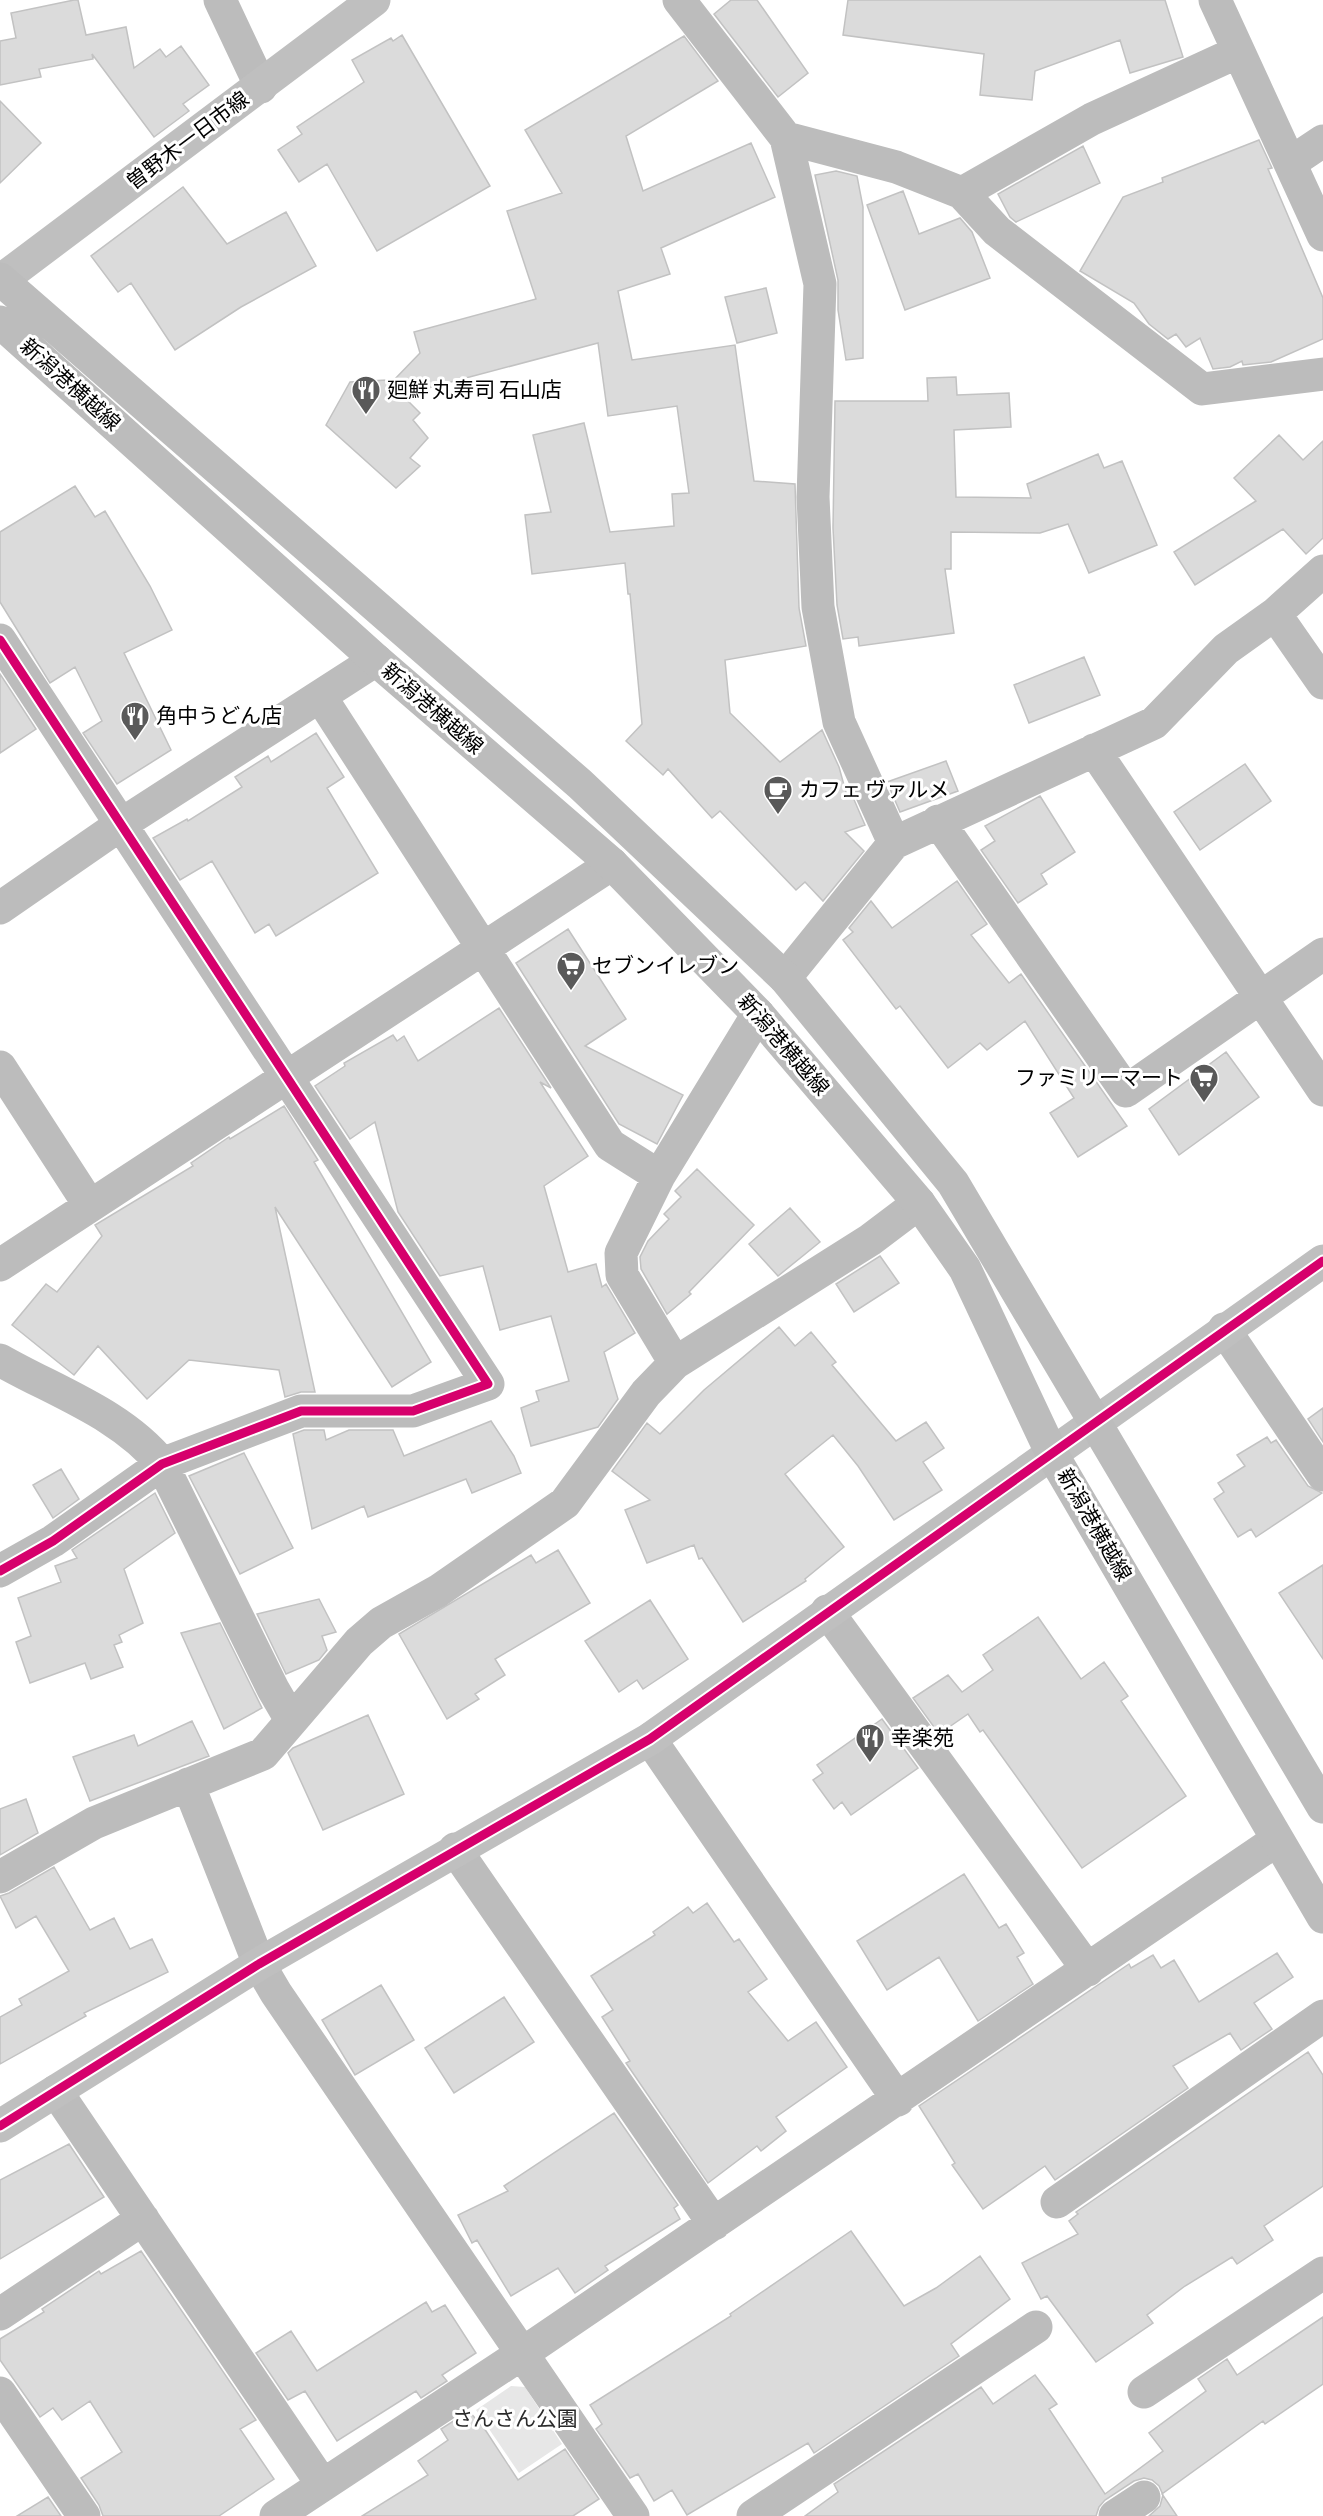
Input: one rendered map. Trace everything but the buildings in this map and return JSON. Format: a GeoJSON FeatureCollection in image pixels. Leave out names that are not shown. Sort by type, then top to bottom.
{"type":"FeatureCollection","features":[{"type":"Feature","properties":{"kind":"street"},"geometry":{"type":"LineString","coordinates":[[220,0],[261,87]]}},
{"type":"Feature","properties":{"kind":"street","name":"曽野木一日市線"},"geometry":{"type":"LineString","coordinates":[[0,280],[261,87],[374,0]]}},
{"type":"Feature","properties":{"kind":"street"},"geometry":{"type":"LineString","coordinates":[[679,0],[786,138],[820,284],[813,497],[818,607],[839,722],[894,843]]}},
{"type":"Feature","properties":{"kind":"street"},"geometry":{"type":"LineString","coordinates":[[1215,0],[1323,235]]}},
{"type":"Feature","properties":{"kind":"street"},"geometry":{"type":"LineString","coordinates":[[962,193],[1092,119],[1239,52]]}},
{"type":"Feature","properties":{"kind":"street"},"geometry":{"type":"LineString","coordinates":[[786,138],[896,167],[962,193],[997,231],[1202,389],[1323,374]]}},
{"type":"Feature","properties":{"kind":"street"},"geometry":{"type":"LineString","coordinates":[[1290,163],[1323,141]]}},
{"type":"Feature","properties":{"kind":"street","name":"新潟港横越線"},"geometry":{"type":"LineString","coordinates":[[0,280],[580,784],[785,978],[954,1183],[1322,1805]]}},
{"type":"Feature","properties":{"kind":"street","name":"新潟港横越線"},"geometry":{"type":"LineString","coordinates":[[0,322],[376,660],[612,864],[758,1014],[919,1203],[965,1269],[1052,1454],[1323,1917]]}},
{"type":"Feature","properties":{"kind":"street"},"geometry":{"type":"LineString","coordinates":[[785,978],[894,843],[1154,723],[1226,649],[1275,614],[1323,571]]}},
{"type":"Feature","properties":{"kind":"street"},"geometry":{"type":"LineString","coordinates":[[1275,614],[1323,683]]}},
{"type":"Feature","properties":{"kind":"street"},"geometry":{"type":"LineString","coordinates":[[0,640],[284,1077],[488,1383],[413,1411],[301,1411],[162,1464],[53,1541],[0,1571]]}},
{"type":"Feature","properties":{"kind":"street"},"geometry":{"type":"LineString","coordinates":[[0,908],[120,825],[376,660]]}},
{"type":"Feature","properties":{"kind":"street"},"geometry":{"type":"LineString","coordinates":[[321,696],[610,1145],[659,1176]]}},
{"type":"Feature","properties":{"kind":"street"},"geometry":{"type":"LineString","coordinates":[[1094,750],[1323,1090]]}},
{"type":"Feature","properties":{"kind":"street"},"geometry":{"type":"LineString","coordinates":[[938,821],[1126,1091],[1323,954]]}},
{"type":"Feature","properties":{"kind":"street"},"geometry":{"type":"LineString","coordinates":[[0,1265],[612,864]]}},
{"type":"Feature","properties":{"kind":"street"},"geometry":{"type":"LineString","coordinates":[[675,1364],[622,1275],[621,1254],[659,1176],[758,1014]]}},
{"type":"Feature","properties":{"kind":"street"},"geometry":{"type":"LineString","coordinates":[[0,1067],[90,1206]]}},
{"type":"Feature","properties":{"kind":"street"},"geometry":{"type":"LineString","coordinates":[[0,1877],[94,1823],[263,1754],[359,1642],[381,1623],[438,1590],[493,1551],[535,1527],[565,1503],[646,1393],[675,1364],[870,1240],[919,1203]]}},
{"type":"Feature","properties":{"kind":"street"},"geometry":{"type":"LineString","coordinates":[[0,2126],[260,1964],[455,1849],[650,1739],[827,1611],[1098,1423],[1224,1329],[1323,1261]]}},
{"type":"Feature","properties":{"kind":"street"},"geometry":{"type":"LineString","coordinates":[[1224,1329],[1323,1475]]}},
{"type":"Feature","properties":{"kind":"street"},"geometry":{"type":"LineString","coordinates":[[0,1360],[97,1411],[150,1449],[162,1464],[273,1689],[291,1720]]}},
{"type":"Feature","properties":{"kind":"street"},"geometry":{"type":"LineString","coordinates":[[827,1611],[1088,1970]]}},
{"type":"Feature","properties":{"kind":"street"},"geometry":{"type":"LineString","coordinates":[[650,1739],[898,2100]]}},
{"type":"Feature","properties":{"kind":"street"},"geometry":{"type":"LineString","coordinates":[[188,1784],[260,1964],[276,1993],[633,2516]]}},
{"type":"Feature","properties":{"kind":"street"},"geometry":{"type":"LineString","coordinates":[[276,2516],[321,2484],[523,2353],[898,2100],[1277,1840]]}},
{"type":"Feature","properties":{"kind":"street"},"geometry":{"type":"LineString","coordinates":[[455,1849],[714,2224]]}},
{"type":"Feature","properties":{"kind":"street"},"geometry":{"type":"LineString","coordinates":[[1056,2202],[1323,2016]]}},
{"type":"Feature","properties":{"kind":"street"},"geometry":{"type":"LineString","coordinates":[[56,2091],[321,2484]]}},
{"type":"Feature","properties":{"kind":"street"},"geometry":{"type":"LineString","coordinates":[[0,2314],[143,2219]]}},
{"type":"Feature","properties":{"kind":"street"},"geometry":{"type":"LineString","coordinates":[[1144,2392],[1323,2273]]}},
{"type":"Feature","properties":{"kind":"street"},"geometry":{"type":"LineString","coordinates":[[753,2516],[1035,2327]]}},
{"type":"Feature","properties":{"kind":"street"},"geometry":{"type":"LineString","coordinates":[[0,2393],[84,2516]]}},
{"type":"Feature","properties":{"kind":"street"},"geometry":{"type":"LineString","coordinates":[[1115,2516],[1144,2497]]}},
{"type":"Feature","properties":{"kind":"green space","name":"さんさん公園"},"geometry":{"type":"Polygon","coordinates":[[[511,2386],[525,2387],[562,2444],[519,2473],[476,2410],[511,2386]]]}},
{"type":"Feature","properties":{"kind":"cycle path"},"geometry":{"type":"LineString","coordinates":[[0,640],[488,1384],[413,1411],[301,1411],[162,1464],[53,1541],[0,1571]]}},
{"type":"Feature","properties":{"kind":"cycle path"},"geometry":{"type":"LineString","coordinates":[[0,2126],[259,1964],[650,1739],[1323,1261]]}},
{"type":"Feature","properties":{"kind":"place","name":"廻鮮 丸寿司 石山店"},"geometry":{"type":"Point","coordinates":[366,416]}},
{"type":"Feature","properties":{"kind":"place","name":"角中うどん店"},"geometry":{"type":"Point","coordinates":[135,742]}},
{"type":"Feature","properties":{"kind":"place","name":"カフェ ヴァルメ"},"geometry":{"type":"Point","coordinates":[778,816]}},
{"type":"Feature","properties":{"kind":"place","name":"セブンイレブン"},"geometry":{"type":"Point","coordinates":[571,992]}},
{"type":"Feature","properties":{"kind":"place","name":"ファミリーマート"},"geometry":{"type":"Point","coordinates":[1204,1104]}},
{"type":"Feature","properties":{"kind":"place","name":"幸楽苑"},"geometry":{"type":"Point","coordinates":[870,1764]}}]}
